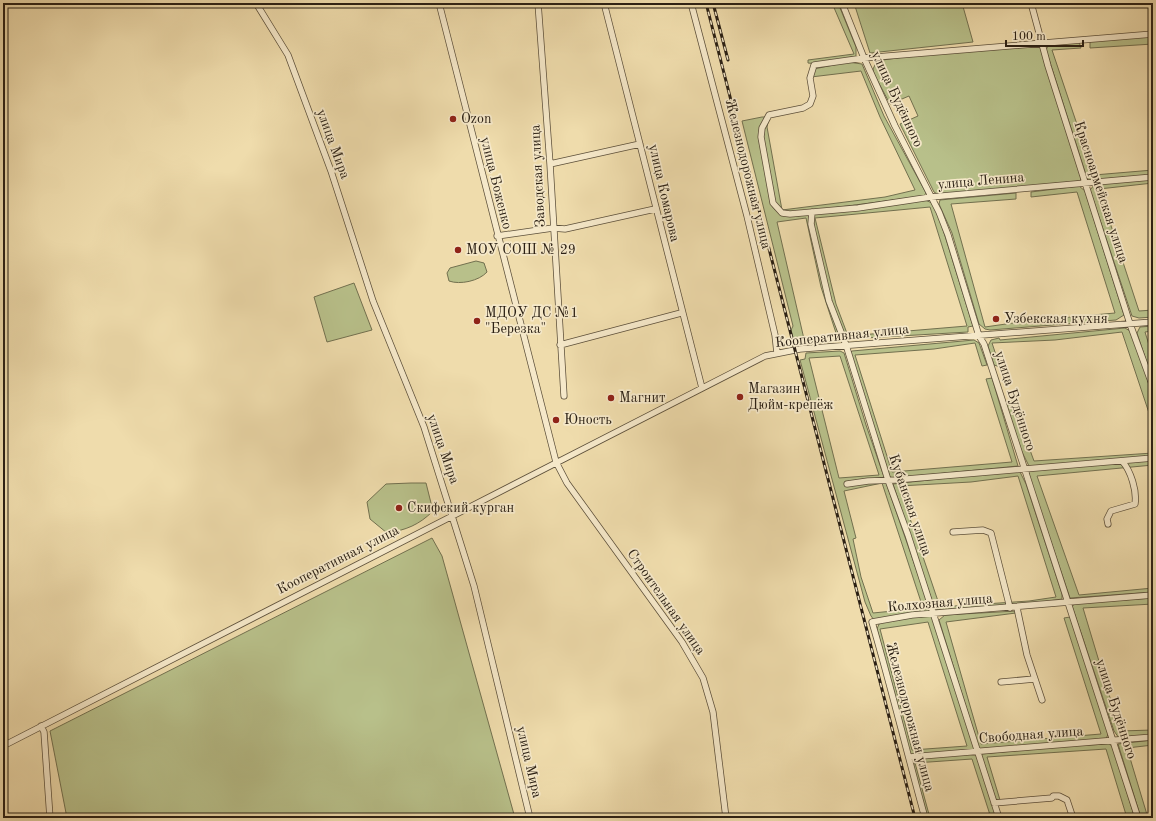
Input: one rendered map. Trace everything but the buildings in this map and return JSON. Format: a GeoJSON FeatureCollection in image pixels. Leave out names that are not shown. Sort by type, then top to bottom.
{"type":"FeatureCollection","features":[{"type":"Feature","properties":{"kind":"street","name":"улица Мира"},"geometry":{"type":"LineString","coordinates":[[256,3],[288,55],[302,97],[331,171],[373,300],[424,427],[453,515],[474,586],[530,818]]}},
{"type":"Feature","properties":{"kind":"street","name":"улица Боженко"},"geometry":{"type":"LineString","coordinates":[[439,3],[497,236],[556,462]]}},
{"type":"Feature","properties":{"kind":"street","name":"Заводская улица"},"geometry":{"type":"LineString","coordinates":[[538,3],[550,164],[564,396]]}},
{"type":"Feature","properties":{"kind":"street","name":"улица Комарова"},"geometry":{"type":"LineString","coordinates":[[604,3],[681,313],[702,388]]}},
{"type":"Feature","properties":{"kind":"street","name":"Железнодорожная улица"},"geometry":{"type":"LineString","coordinates":[[691,3],[747,216],[776,335],[777,352]]}},
{"type":"Feature","properties":{"kind":"street","name":"улица Будённого"},"geometry":{"type":"LineString","coordinates":[[842,3],[864,58],[939,212],[948,235],[979,336],[984,344],[1138,818]]}},
{"type":"Feature","properties":{"kind":"street","name":"Красноармейская улица"},"geometry":{"type":"LineString","coordinates":[[1031,3],[1130,324],[1153,387]]}},
{"type":"Feature","properties":{"kind":"street"},"geometry":{"type":"LineString","coordinates":[[864,58],[1042,42],[1153,34]]}},
{"type":"Feature","properties":{"kind":"street","name":"Железнодорожная улица"},"geometry":{"type":"LineString","coordinates":[[812,212],[790,214],[782,213],[777,210],[773,203],[761,137],[764,122],[769,116],[803,108],[810,104],[813,96],[810,78],[814,66],[864,58]]}},
{"type":"Feature","properties":{"kind":"street"},"geometry":{"type":"LineString","coordinates":[[550,164],[640,144]]}},
{"type":"Feature","properties":{"kind":"street","name":"улица Ленина"},"geometry":{"type":"LineString","coordinates":[[812,212],[858,208],[931,197],[1153,177]]}},
{"type":"Feature","properties":{"kind":"street"},"geometry":{"type":"LineString","coordinates":[[497,236],[553,228],[565,229],[656,209]]}},
{"type":"Feature","properties":{"kind":"street","name":"Кубанская улица"},"geometry":{"type":"LineString","coordinates":[[812,212],[811,224],[829,301],[846,345],[888,480],[999,818]]}},
{"type":"Feature","properties":{"kind":"street"},"geometry":{"type":"LineString","coordinates":[[560,345],[681,313]]}},
{"type":"Feature","properties":{"kind":"street","name":"Кооперативная улица"},"geometry":{"type":"LineString","coordinates":[[3,746],[765,356],[777,352],[846,345],[1153,322]]}},
{"type":"Feature","properties":{"kind":"street"},"geometry":{"type":"LineString","coordinates":[[847,484],[868,481],[1153,458]]}},
{"type":"Feature","properties":{"kind":"street"},"geometry":{"type":"LineString","coordinates":[[1108,524],[1107,519],[1111,511],[1135,504],[1135,495],[1129,471],[1122,461]]}},
{"type":"Feature","properties":{"kind":"street","name":"Строительная улица"},"geometry":{"type":"LineString","coordinates":[[556,462],[567,484],[682,642],[702,678],[713,712],[726,818]]}},
{"type":"Feature","properties":{"kind":"street","name":"Колхозная улица"},"geometry":{"type":"LineString","coordinates":[[953,532],[983,530],[991,534],[1010,608]]}},
{"type":"Feature","properties":{"kind":"street","name":"Колхозная улица"},"geometry":{"type":"LineString","coordinates":[[872,622],[933,614],[1017,608],[1153,595]]}},
{"type":"Feature","properties":{"kind":"street"},"geometry":{"type":"LineString","coordinates":[[1017,608],[1026,655],[1042,700]]}},
{"type":"Feature","properties":{"kind":"street","name":"Железнодорожная улица"},"geometry":{"type":"LineString","coordinates":[[872,622],[899,726],[910,757],[912,771],[925,818]]}},
{"type":"Feature","properties":{"kind":"street"},"geometry":{"type":"LineString","coordinates":[[1001,682],[1034,679]]}},
{"type":"Feature","properties":{"kind":"street"},"geometry":{"type":"LineString","coordinates":[[41,726],[44,732],[50,818]]}},
{"type":"Feature","properties":{"kind":"street","name":"Свободная улица"},"geometry":{"type":"LineString","coordinates":[[910,757],[1062,743],[1114,741],[1153,737]]}},
{"type":"Feature","properties":{"kind":"street"},"geometry":{"type":"LineString","coordinates":[[994,803],[1060,796],[1067,800],[1073,818]]}},
{"type":"Feature","properties":{"kind":"green space"},"geometry":{"type":"Polygon","coordinates":[[[832,3],[838,3],[856,47],[856,56],[819,64],[808,63],[808,60],[854,54],[832,3]]]}},
{"type":"Feature","properties":{"kind":"green space"},"geometry":{"type":"Polygon","coordinates":[[[854,3],[962,3],[973,42],[870,53],[854,3]]]}},
{"type":"Feature","properties":{"kind":"green space"},"geometry":{"type":"Polygon","coordinates":[[[1153,35],[1153,44],[1090,48],[1090,41],[1153,35]]]}},
{"type":"Feature","properties":{"kind":"green space"},"geometry":{"type":"Polygon","coordinates":[[[1079,42],[1081,48],[1052,50],[1094,175],[1153,170],[1153,175],[1090,180],[1087,178],[1046,50],[1049,44],[1079,42]]]}},
{"type":"Feature","properties":{"kind":"green space"},"geometry":{"type":"Polygon","coordinates":[[[1036,45],[1040,47],[1081,178],[1080,181],[939,195],[934,192],[900,124],[918,116],[909,96],[890,104],[874,74],[873,69],[876,63],[883,60],[918,55],[1036,45]]]}},
{"type":"Feature","properties":{"kind":"green space"},"geometry":{"type":"Polygon","coordinates":[[[848,62],[862,64],[884,116],[926,193],[924,196],[793,213],[784,212],[776,206],[763,135],[765,125],[769,118],[767,127],[782,210],[885,197],[915,190],[880,117],[861,71],[811,77],[814,69],[848,62]]]}},
{"type":"Feature","properties":{"kind":"green space"},"geometry":{"type":"Polygon","coordinates":[[[765,117],[761,150],[772,206],[784,215],[807,215],[809,217],[840,341],[795,345],[791,330],[793,326],[742,121],[765,117]],[[806,218],[777,222],[804,339],[837,336],[821,287],[806,218]]]}},
{"type":"Feature","properties":{"kind":"green space"},"geometry":{"type":"Polygon","coordinates":[[[1153,179],[1153,183],[1099,189],[1139,311],[1153,310],[1153,317],[1139,318],[1132,316],[1090,190],[1095,184],[1153,179]]]}},
{"type":"Feature","properties":{"kind":"green space"},"geometry":{"type":"Polygon","coordinates":[[[1079,186],[1085,191],[1124,315],[1116,320],[990,330],[985,329],[979,324],[952,233],[939,204],[940,200],[1016,193],[1016,199],[951,204],[985,327],[1027,321],[1115,313],[1077,192],[1031,197],[1031,192],[1079,186]]]}},
{"type":"Feature","properties":{"kind":"green space"},"geometry":{"type":"Polygon","coordinates":[[[925,200],[932,203],[940,220],[973,326],[968,327],[968,332],[848,339],[836,316],[820,262],[813,216],[817,213],[925,200]],[[930,207],[815,218],[836,304],[848,336],[967,326],[930,207]]]}},
{"type":"Feature","properties":{"kind":"green space"},"geometry":{"type":"Polygon","coordinates":[[[476,261],[484,263],[487,272],[484,275],[474,280],[464,282],[458,283],[449,281],[447,273],[450,268],[476,261]]]}},
{"type":"Feature","properties":{"kind":"green space"},"geometry":{"type":"Polygon","coordinates":[[[354,283],[372,330],[327,342],[314,297],[354,283]]]}},
{"type":"Feature","properties":{"kind":"green space"},"geometry":{"type":"Polygon","coordinates":[[[1153,326],[1153,331],[1145,332],[1153,358],[1153,381],[1137,333],[1140,327],[1153,326]]]}},
{"type":"Feature","properties":{"kind":"green space"},"geometry":{"type":"Polygon","coordinates":[[[1125,328],[1130,331],[1133,337],[1153,395],[1153,425],[1122,332],[1055,340],[992,343],[1000,367],[994,365],[988,346],[991,340],[999,338],[1000,340],[1125,328]]]}},
{"type":"Feature","properties":{"kind":"green space"},"geometry":{"type":"Polygon","coordinates":[[[974,340],[979,343],[987,365],[982,366],[975,343],[934,349],[855,355],[892,472],[1012,462],[986,379],[992,378],[1018,466],[894,478],[890,477],[850,353],[852,351],[974,340]]]}},
{"type":"Feature","properties":{"kind":"green space"},"geometry":{"type":"Polygon","coordinates":[[[840,351],[844,353],[866,425],[930,609],[929,612],[874,620],[871,616],[865,602],[800,360],[805,359],[806,353],[840,351]],[[840,356],[809,358],[839,478],[879,475],[840,356]],[[882,483],[844,491],[856,538],[853,539],[861,577],[873,613],[923,608],[882,483]]]}},
{"type":"Feature","properties":{"kind":"green space"},"geometry":{"type":"Polygon","coordinates":[[[1012,401],[1034,461],[1153,453],[1153,457],[1029,466],[1022,452],[1005,402],[1012,401]]]}},
{"type":"Feature","properties":{"kind":"green space"},"geometry":{"type":"Polygon","coordinates":[[[1153,460],[1153,465],[1037,476],[1079,595],[1153,588],[1153,592],[1070,598],[1030,480],[1029,471],[1153,460]]]}},
{"type":"Feature","properties":{"kind":"green space"},"geometry":{"type":"Polygon","coordinates":[[[1019,470],[1026,484],[1062,594],[1062,599],[1014,606],[935,610],[893,484],[1019,470]],[[1018,476],[971,482],[899,486],[940,607],[1029,601],[1056,597],[1018,476]]]}},
{"type":"Feature","properties":{"kind":"green space"},"geometry":{"type":"Polygon","coordinates":[[[426,483],[433,511],[423,520],[412,526],[387,533],[370,519],[367,502],[386,484],[426,483]]]}},
{"type":"Feature","properties":{"kind":"green space"},"geometry":{"type":"Polygon","coordinates":[[[432,538],[442,556],[515,818],[67,818],[50,731],[432,538]]]}},
{"type":"Feature","properties":{"kind":"green space"},"geometry":{"type":"Polygon","coordinates":[[[1153,598],[1153,604],[1083,608],[1120,731],[1153,730],[1153,735],[1119,738],[1114,731],[1072,606],[1077,603],[1153,598]]]}},
{"type":"Feature","properties":{"kind":"green space"},"geometry":{"type":"Polygon","coordinates":[[[1016,611],[1016,613],[946,622],[981,744],[1101,734],[1064,618],[1070,617],[1109,732],[1106,739],[979,749],[939,620],[945,615],[1016,611]]]}},
{"type":"Feature","properties":{"kind":"green space"},"geometry":{"type":"Polygon","coordinates":[[[929,615],[932,616],[975,750],[912,755],[908,751],[877,629],[879,624],[885,621],[929,615]],[[928,622],[880,629],[912,750],[967,746],[928,622]]]}},
{"type":"Feature","properties":{"kind":"green space"},"geometry":{"type":"Polygon","coordinates":[[[1153,740],[1153,745],[1127,748],[1148,818],[1141,818],[1118,744],[1153,740]]]}},
{"type":"Feature","properties":{"kind":"green space"},"geometry":{"type":"Polygon","coordinates":[[[1109,744],[1112,746],[1114,751],[1135,818],[1127,818],[1106,749],[987,757],[1000,800],[995,799],[981,754],[1066,746],[1109,744]]]}},
{"type":"Feature","properties":{"kind":"green space"},"geometry":{"type":"Polygon","coordinates":[[[976,753],[997,818],[991,818],[972,759],[915,763],[930,818],[926,818],[913,768],[915,760],[919,758],[976,753]]]}},
{"type":"Feature","properties":{"kind":"railway"},"geometry":{"type":"LineString","coordinates":[[706,3],[915,818]]}},
{"type":"Feature","properties":{"kind":"railway"},"geometry":{"type":"LineString","coordinates":[[713,3],[728,60]]}},
{"type":"Feature","properties":{"kind":"place","name":"Ozon"},"geometry":{"type":"Point","coordinates":[453,119]}},
{"type":"Feature","properties":{"kind":"place","name":"МОУ СОШ № 29"},"geometry":{"type":"Point","coordinates":[458,250]}},
{"type":"Feature","properties":{"kind":"place","name":"Узбекская кухня"},"geometry":{"type":"Point","coordinates":[996,319]}},
{"type":"Feature","properties":{"kind":"place","name":"МДОУ ДС №1 \"Березка\""},"geometry":{"type":"Point","coordinates":[477,321]}},
{"type":"Feature","properties":{"kind":"place","name":"Магазин Дюйм-крепёж"},"geometry":{"type":"Point","coordinates":[740,397]}},
{"type":"Feature","properties":{"kind":"place","name":"Магнит"},"geometry":{"type":"Point","coordinates":[611,398]}},
{"type":"Feature","properties":{"kind":"place","name":"Юность"},"geometry":{"type":"Point","coordinates":[556,420]}},
{"type":"Feature","properties":{"kind":"place","name":"Скифский курган"},"geometry":{"type":"Point","coordinates":[399,508]}}]}
